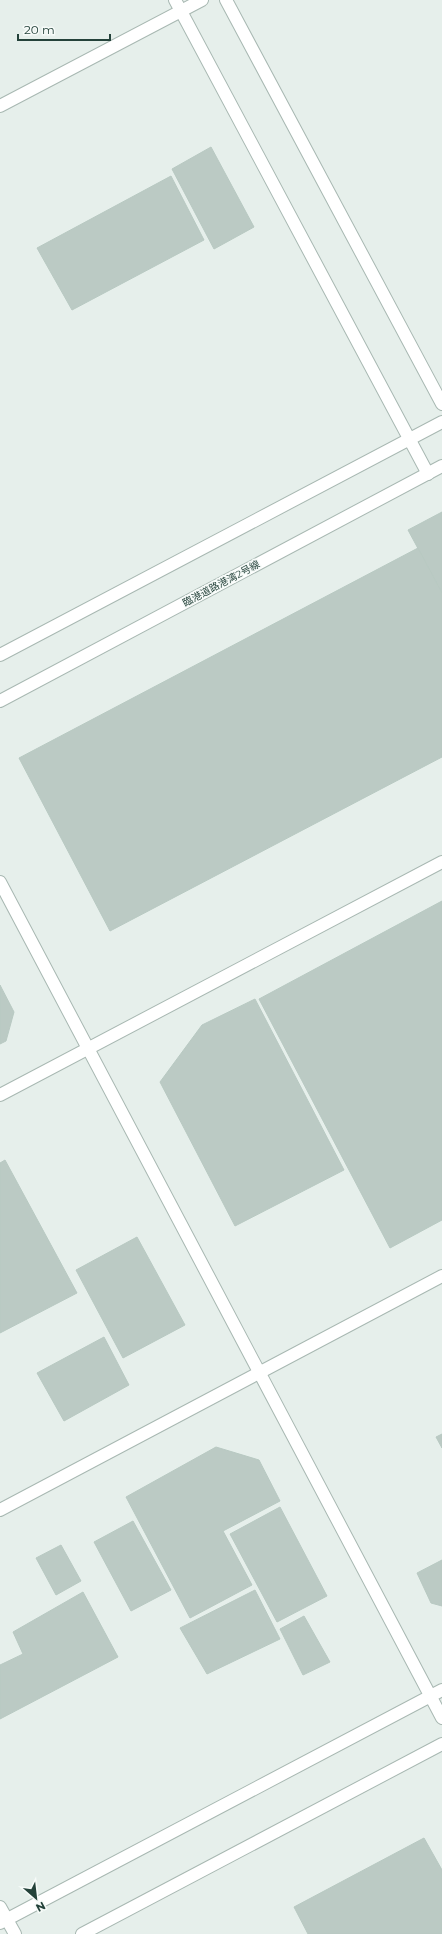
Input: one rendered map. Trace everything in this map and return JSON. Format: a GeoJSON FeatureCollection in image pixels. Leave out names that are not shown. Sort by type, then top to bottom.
{"type":"FeatureCollection","features":[{"type":"Feature","properties":{"kind":"street"},"geometry":{"type":"LineString","coordinates":[[175,0],[428,474]]}},
{"type":"Feature","properties":{"kind":"street"},"geometry":{"type":"LineString","coordinates":[[0,106],[202,0]]}},
{"type":"Feature","properties":{"kind":"street"},"geometry":{"type":"LineString","coordinates":[[226,0],[442,404]]}},
{"type":"Feature","properties":{"kind":"street"},"geometry":{"type":"LineString","coordinates":[[0,655],[442,422]]}},
{"type":"Feature","properties":{"kind":"street","name":"臨港道路港湾2号線"},"geometry":{"type":"LineString","coordinates":[[0,701],[442,466]]}},
{"type":"Feature","properties":{"kind":"street"},"geometry":{"type":"LineString","coordinates":[[0,1095],[442,862]]}},
{"type":"Feature","properties":{"kind":"street"},"geometry":{"type":"LineString","coordinates":[[0,882],[442,1718]]}},
{"type":"Feature","properties":{"kind":"street"},"geometry":{"type":"LineString","coordinates":[[0,1510],[442,1276]]}},
{"type":"Feature","properties":{"kind":"street"},"geometry":{"type":"LineString","coordinates":[[3,1921],[442,1690]]}},
{"type":"Feature","properties":{"kind":"street"},"geometry":{"type":"LineString","coordinates":[[82,1934],[442,1744]]}},
{"type":"Feature","properties":{"kind":"street"},"geometry":{"type":"LineString","coordinates":[[0,1907],[3,1921],[15,1934]]}},
{"type":"Feature","properties":{"kind":"building"},"geometry":{"type":"Polygon","coordinates":[[[211,147],[254,227],[214,249],[172,169],[211,147]]]}},
{"type":"Feature","properties":{"kind":"building"},"geometry":{"type":"Polygon","coordinates":[[[171,176],[204,240],[72,310],[37,248],[171,176]]]}},
{"type":"Feature","properties":{"kind":"building"},"geometry":{"type":"Polygon","coordinates":[[[442,512],[442,593],[408,530],[442,512]]]}},
{"type":"Feature","properties":{"kind":"building"},"geometry":{"type":"Polygon","coordinates":[[[418,548],[442,593],[442,757],[110,931],[19,758],[418,548]]]}},
{"type":"Feature","properties":{"kind":"building"},"geometry":{"type":"Polygon","coordinates":[[[442,901],[442,1220],[390,1248],[259,999],[442,901]]]}},
{"type":"Feature","properties":{"kind":"building"},"geometry":{"type":"Polygon","coordinates":[[[0,985],[14,1012],[6,1041],[0,1044],[0,985]]]}},
{"type":"Feature","properties":{"kind":"building"},"geometry":{"type":"Polygon","coordinates":[[[255,999],[344,1170],[235,1226],[160,1082],[202,1025],[255,999]]]}},
{"type":"Feature","properties":{"kind":"building"},"geometry":{"type":"Polygon","coordinates":[[[5,1160],[77,1293],[0,1333],[0,1163],[5,1160]]]}},
{"type":"Feature","properties":{"kind":"building"},"geometry":{"type":"Polygon","coordinates":[[[137,1237],[185,1325],[123,1358],[76,1270],[137,1237]]]}},
{"type":"Feature","properties":{"kind":"building"},"geometry":{"type":"Polygon","coordinates":[[[104,1337],[129,1385],[64,1421],[37,1373],[104,1337]]]}},
{"type":"Feature","properties":{"kind":"building"},"geometry":{"type":"Polygon","coordinates":[[[442,1434],[442,1448],[436,1437],[442,1434]]]}},
{"type":"Feature","properties":{"kind":"building"},"geometry":{"type":"Polygon","coordinates":[[[216,1447],[259,1460],[280,1501],[223,1531],[252,1585],[190,1618],[126,1497],[216,1447]]]}},
{"type":"Feature","properties":{"kind":"building"},"geometry":{"type":"Polygon","coordinates":[[[280,1507],[327,1596],[277,1622],[230,1534],[280,1507]]]}},
{"type":"Feature","properties":{"kind":"building"},"geometry":{"type":"Polygon","coordinates":[[[133,1521],[171,1590],[131,1611],[94,1542],[133,1521]]]}},
{"type":"Feature","properties":{"kind":"building"},"geometry":{"type":"Polygon","coordinates":[[[61,1545],[81,1581],[56,1595],[36,1558],[61,1545]]]}},
{"type":"Feature","properties":{"kind":"building"},"geometry":{"type":"Polygon","coordinates":[[[442,1560],[442,1606],[431,1603],[417,1573],[442,1560]]]}},
{"type":"Feature","properties":{"kind":"building"},"geometry":{"type":"Polygon","coordinates":[[[255,1590],[280,1639],[207,1674],[180,1628],[255,1590]]]}},
{"type":"Feature","properties":{"kind":"building"},"geometry":{"type":"Polygon","coordinates":[[[83,1592],[118,1657],[0,1719],[0,1665],[23,1654],[13,1632],[83,1592]]]}},
{"type":"Feature","properties":{"kind":"building"},"geometry":{"type":"Polygon","coordinates":[[[304,1616],[330,1662],[303,1675],[280,1629],[304,1616]]]}},
{"type":"Feature","properties":{"kind":"building"},"geometry":{"type":"Polygon","coordinates":[[[424,1838],[442,1870],[442,1934],[308,1934],[294,1907],[424,1838]]]}}]}
